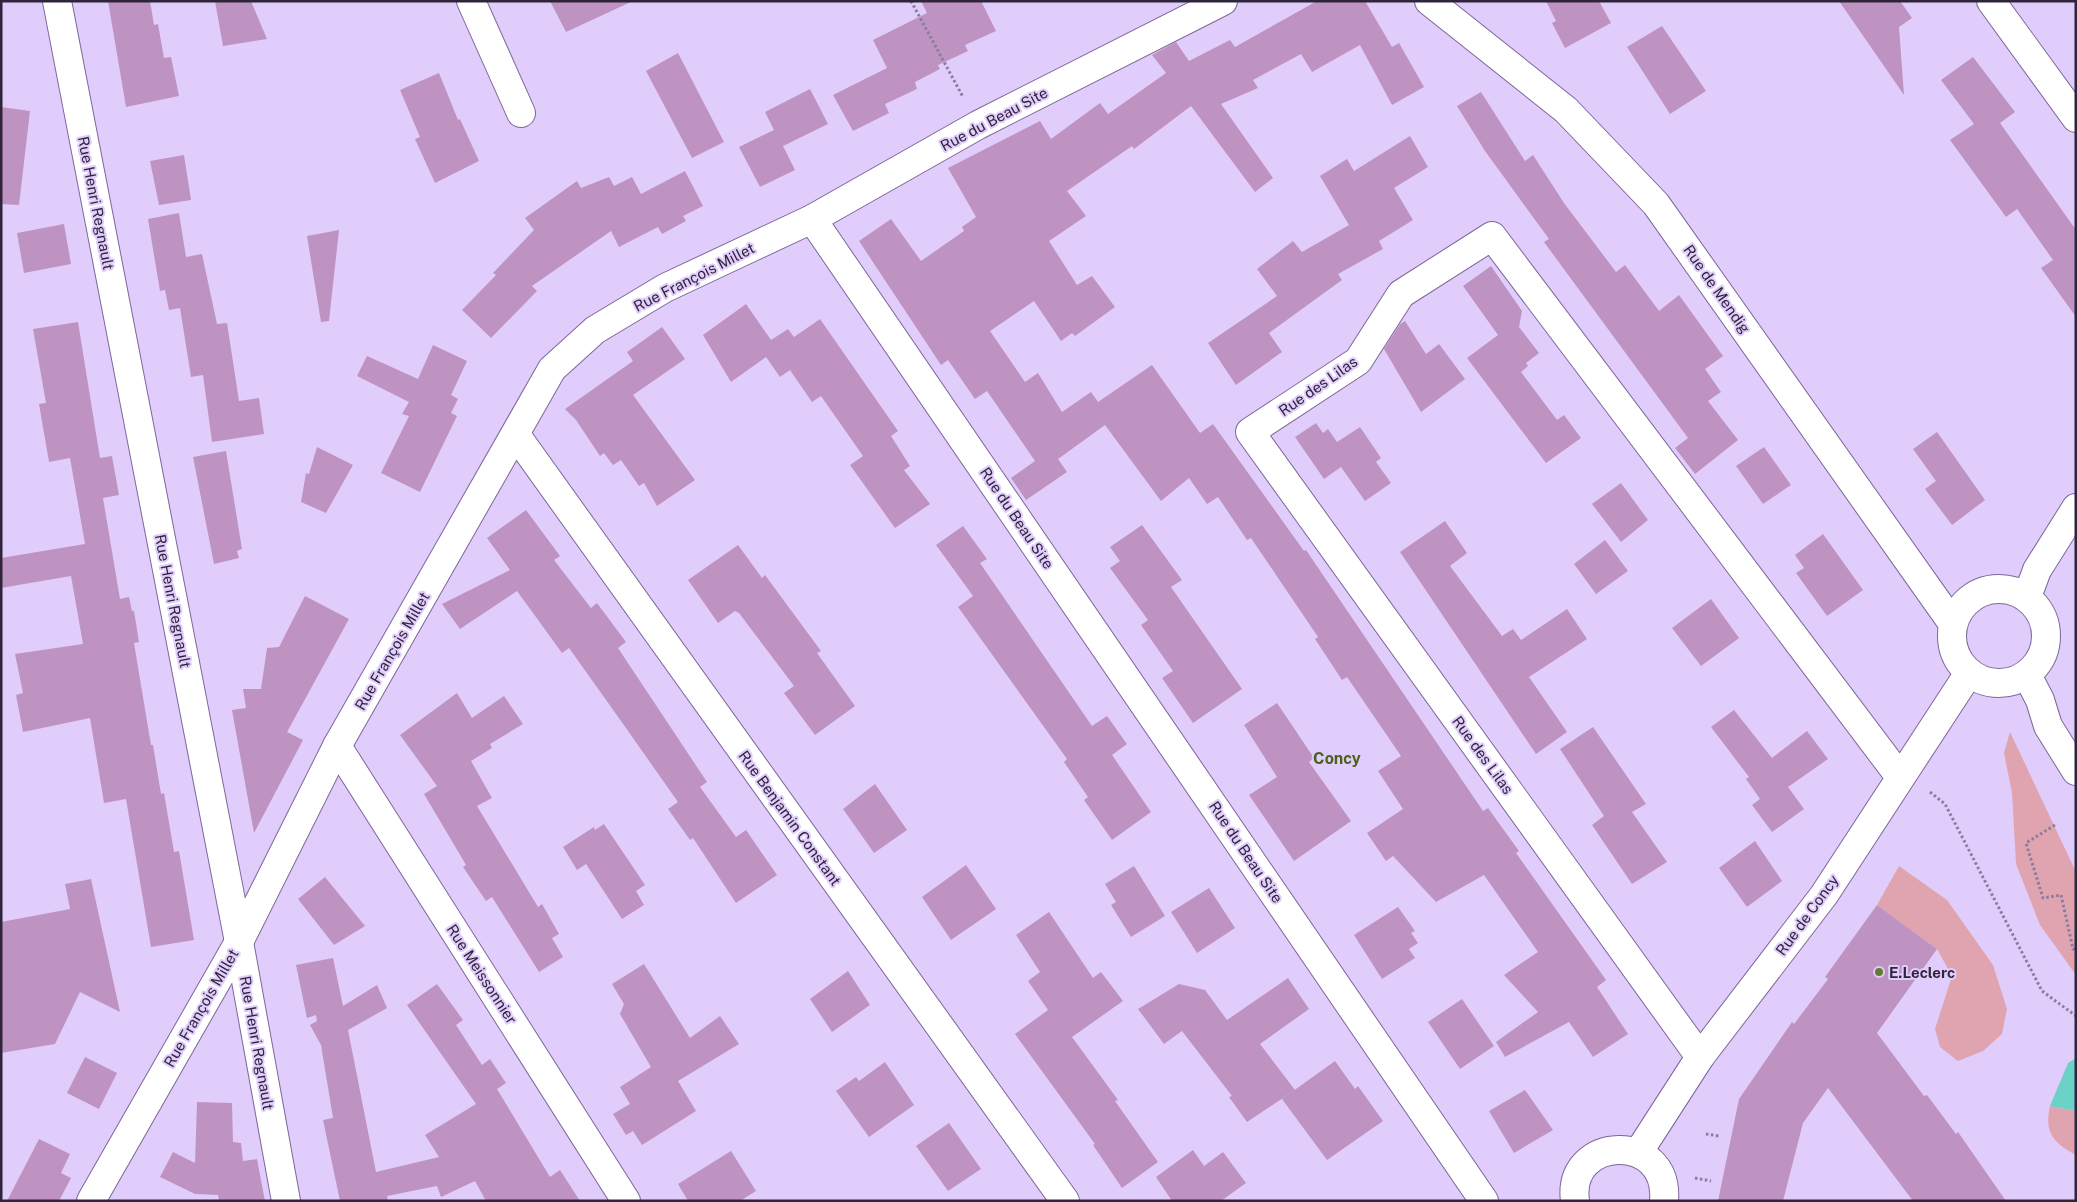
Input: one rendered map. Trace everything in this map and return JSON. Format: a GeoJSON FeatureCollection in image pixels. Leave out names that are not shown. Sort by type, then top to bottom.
{"type":"FeatureCollection","features":[{"type":"Feature","properties":{"kind":"street","name":"Rue Henri Regnault"},"geometry":{"type":"LineString","coordinates":[[56,1],[239,942],[286,1201]]}},
{"type":"Feature","properties":{"kind":"street"},"geometry":{"type":"LineString","coordinates":[[472,1],[521,113]]}},
{"type":"Feature","properties":{"kind":"street","name":"Rue du Beau Site"},"geometry":{"type":"LineString","coordinates":[[1223,1],[978,125],[812,219],[1484,1201]]}},
{"type":"Feature","properties":{"kind":"street","name":"Rue de Mendig"},"geometry":{"type":"LineString","coordinates":[[1429,1],[1566,110],[1656,204],[1953,624]]}},
{"type":"Feature","properties":{"kind":"street"},"geometry":{"type":"LineString","coordinates":[[1991,1],[2076,118]]}},
{"type":"Feature","properties":{"kind":"street","name":"Rue François Millet"},"geometry":{"type":"LineString","coordinates":[[91,1201],[239,942],[337,746],[552,369],[595,330],[665,288],[812,219]]}},
{"type":"Feature","properties":{"kind":"street","name":"Rue des Lilas"},"geometry":{"type":"LineString","coordinates":[[1700,1057],[1250,432],[1358,361],[1401,294],[1492,236],[1900,777]]}},
{"type":"Feature","properties":{"kind":"street","name":"Rue Benjamin Constant"},"geometry":{"type":"LineString","coordinates":[[516,434],[1065,1201]]}},
{"type":"Feature","properties":{"kind":"street"},"geometry":{"type":"LineString","coordinates":[[2027,597],[2037,570],[2076,508]]}},
{"type":"Feature","properties":{"kind":"street"},"geometry":{"type":"LineString","coordinates":[[2003,588],[2016,591],[2027,597],[2041,614],[2046,626],[2044,653],[2027,674],[2013,682],[1998,683],[1982,680],[1969,672],[1954,651],[1952,638],[1953,624],[1967,602],[1978,594],[2003,588]]}},
{"type":"Feature","properties":{"kind":"street","name":"Rue de Concy"},"geometry":{"type":"LineString","coordinates":[[1638,1153],[1700,1057],[1824,894],[1969,672]]}},
{"type":"Feature","properties":{"kind":"street"},"geometry":{"type":"LineString","coordinates":[[2027,674],[2040,700],[2048,726],[2076,771]]}},
{"type":"Feature","properties":{"kind":"street","name":"Rue Meissonnier"},"geometry":{"type":"LineString","coordinates":[[337,746],[626,1201]]}},
{"type":"Feature","properties":{"kind":"street"},"geometry":{"type":"LineString","coordinates":[[1575,1201],[1576,1179],[1583,1167],[1594,1157],[1608,1150],[1623,1149],[1638,1153],[1652,1162],[1660,1175],[1665,1190],[1664,1201]]}},
{"type":"Feature","properties":{"kind":"path"},"geometry":{"type":"LineString","coordinates":[[911,1],[978,125]]}},
{"type":"Feature","properties":{"kind":"path"},"geometry":{"type":"LineString","coordinates":[[1930,792],[1945,804],[2042,991],[2076,1016]]}},
{"type":"Feature","properties":{"kind":"path"},"geometry":{"type":"LineString","coordinates":[[2055,825],[2026,843],[2043,898],[2061,895],[2073,949],[2076,949]]}},
{"type":"Feature","properties":{"kind":"path"},"geometry":{"type":"LineString","coordinates":[[1706,1134],[1719,1136]]}},
{"type":"Feature","properties":{"kind":"path"},"geometry":{"type":"LineString","coordinates":[[1695,1178],[1711,1181]]}},
{"type":"Feature","properties":{"kind":"shaded area"},"geometry":{"type":"Polygon","coordinates":[[[2010,732],[2076,872],[2076,975],[2040,925],[2016,864],[2012,793],[2004,753],[2010,732]]]}},
{"type":"Feature","properties":{"kind":"shaded area"},"geometry":{"type":"Polygon","coordinates":[[[1899,866],[1947,900],[1993,965],[2007,1009],[2002,1034],[1983,1051],[1958,1061],[1940,1047],[1935,1029],[1952,976],[1937,949],[1877,905],[1899,866]]]}},
{"type":"Feature","properties":{"kind":"shaded area"},"geometry":{"type":"Polygon","coordinates":[[[2076,1058],[2076,1111],[2050,1106],[2068,1063],[2076,1058]]]}},
{"type":"Feature","properties":{"kind":"shaded area"},"geometry":{"type":"Polygon","coordinates":[[[2050,1106],[2076,1111],[2076,1155],[2061,1146],[2052,1136],[2048,1123],[2050,1106]]]}},
{"type":"Feature","properties":{"kind":"building"},"geometry":{"type":"Polygon","coordinates":[[[108,1],[150,1],[154,25],[158,24],[164,58],[171,57],[179,96],[126,107],[108,1]]]}},
{"type":"Feature","properties":{"kind":"building"},"geometry":{"type":"Polygon","coordinates":[[[215,1],[251,1],[267,39],[223,46],[215,1]]]}},
{"type":"Feature","properties":{"kind":"building"},"geometry":{"type":"Polygon","coordinates":[[[550,1],[633,1],[566,32],[550,1]]]}},
{"type":"Feature","properties":{"kind":"building"},"geometry":{"type":"Polygon","coordinates":[[[921,1],[981,1],[996,31],[965,45],[968,51],[938,65],[940,69],[915,82],[917,89],[885,104],[889,113],[853,131],[833,95],[887,68],[873,40],[927,13],[921,1]]]}},
{"type":"Feature","properties":{"kind":"building"},"geometry":{"type":"Polygon","coordinates":[[[1317,1],[1365,1],[1392,47],[1399,43],[1424,87],[1392,105],[1360,45],[1312,72],[1301,54],[1253,80],[1258,88],[1221,104],[1273,178],[1255,192],[1191,106],[1134,149],[1132,146],[1067,191],[1086,216],[1049,241],[1077,285],[1092,276],[1115,307],[1075,336],[1072,333],[1061,341],[1034,301],[990,331],[1025,382],[1038,373],[1062,412],[1091,392],[1098,402],[1152,365],[1200,433],[1213,424],[1304,551],[1306,550],[1483,811],[1488,808],[1519,851],[1516,853],[1606,980],[1597,987],[1628,1034],[1593,1057],[1569,1022],[1505,1057],[1496,1042],[1538,1012],[1504,975],[1538,952],[1484,875],[1436,902],[1393,856],[1386,861],[1367,833],[1403,809],[1378,771],[1401,756],[1347,677],[1342,680],[1315,639],[1318,637],[1251,538],[1247,540],[1218,497],[1207,504],[1189,478],[1161,501],[1105,425],[1058,459],[1067,472],[1026,500],[1011,478],[1035,461],[987,391],[975,399],[948,360],[941,365],[859,241],[891,219],[921,261],[964,231],[962,227],[976,217],[948,168],[1040,121],[1051,139],[1100,103],[1108,114],[1166,73],[1152,55],[1176,42],[1189,61],[1230,40],[1235,47],[1317,1]]]}},
{"type":"Feature","properties":{"kind":"building"},"geometry":{"type":"Polygon","coordinates":[[[1546,1],[1599,1],[1611,23],[1565,48],[1552,23],[1556,21],[1546,1]]]}},
{"type":"Feature","properties":{"kind":"building"},"geometry":{"type":"Polygon","coordinates":[[[1839,1],[1900,1],[1912,18],[1899,27],[1904,95],[1839,1]]]}},
{"type":"Feature","properties":{"kind":"building"},"geometry":{"type":"Polygon","coordinates":[[[1662,26],[1706,91],[1670,114],[1627,47],[1662,26]]]}},
{"type":"Feature","properties":{"kind":"building"},"geometry":{"type":"Polygon","coordinates":[[[678,53],[724,142],[692,158],[646,71],[678,53]]]}},
{"type":"Feature","properties":{"kind":"building"},"geometry":{"type":"Polygon","coordinates":[[[1973,57],[2015,112],[2000,123],[2076,230],[2076,317],[2041,268],[2053,260],[2017,209],[2006,217],[1950,140],[1974,124],[1941,80],[1973,57]]]}},
{"type":"Feature","properties":{"kind":"building"},"geometry":{"type":"Polygon","coordinates":[[[439,73],[458,120],[460,119],[479,161],[435,183],[415,139],[420,137],[400,90],[439,73]]]}},
{"type":"Feature","properties":{"kind":"building"},"geometry":{"type":"Polygon","coordinates":[[[810,89],[828,124],[783,146],[795,170],[760,187],[739,147],[774,130],[765,112],[810,89]]]}},
{"type":"Feature","properties":{"kind":"building"},"geometry":{"type":"Polygon","coordinates":[[[1481,92],[1525,161],[1533,155],[1564,203],[1616,272],[1625,265],[1659,311],[1679,295],[1723,356],[1705,369],[1721,392],[1708,401],[1738,440],[1695,474],[1675,448],[1688,438],[1544,242],[1549,239],[1485,151],[1457,106],[1481,92]]]}},
{"type":"Feature","properties":{"kind":"building"},"geometry":{"type":"Polygon","coordinates":[[[1,107],[30,111],[19,205],[1,204],[1,107]]]}},
{"type":"Feature","properties":{"kind":"building"},"geometry":{"type":"Polygon","coordinates":[[[1410,136],[1428,167],[1394,188],[1413,220],[1379,241],[1383,249],[1338,274],[1342,280],[1269,333],[1282,352],[1236,385],[1208,343],[1277,296],[1257,269],[1293,241],[1302,252],[1349,225],[1320,176],[1347,159],[1354,171],[1410,136]]]}},
{"type":"Feature","properties":{"kind":"building"},"geometry":{"type":"Polygon","coordinates":[[[184,155],[191,200],[159,205],[150,161],[184,155]]]}},
{"type":"Feature","properties":{"kind":"building"},"geometry":{"type":"Polygon","coordinates":[[[685,171],[703,206],[683,216],[686,221],[662,234],[658,227],[619,247],[611,231],[532,286],[537,291],[491,338],[462,310],[496,275],[493,273],[534,230],[525,218],[577,181],[581,188],[609,177],[614,186],[632,177],[641,194],[685,171]]]}},
{"type":"Feature","properties":{"kind":"building"},"geometry":{"type":"Polygon","coordinates":[[[179,213],[186,257],[202,254],[217,324],[227,323],[239,401],[259,398],[264,434],[212,442],[203,375],[191,377],[180,308],[169,310],[165,290],[160,291],[148,219],[179,213]]]}},
{"type":"Feature","properties":{"kind":"building"},"geometry":{"type":"Polygon","coordinates":[[[64,224],[71,264],[24,273],[17,233],[64,224]]]}},
{"type":"Feature","properties":{"kind":"building"},"geometry":{"type":"Polygon","coordinates":[[[339,230],[329,321],[321,322],[307,236],[339,230]]]}},
{"type":"Feature","properties":{"kind":"building"},"geometry":{"type":"Polygon","coordinates":[[[1491,266],[1522,311],[1519,327],[1539,353],[1526,363],[1528,366],[1521,372],[1557,420],[1564,415],[1581,438],[1546,463],[1467,358],[1498,335],[1463,286],[1491,266]]]}},
{"type":"Feature","properties":{"kind":"building"},"geometry":{"type":"Polygon","coordinates":[[[746,304],[771,340],[788,329],[794,337],[820,319],[898,431],[891,436],[910,466],[904,470],[930,504],[895,528],[850,465],[863,456],[821,396],[812,402],[790,370],[780,377],[766,357],[731,382],[703,335],[746,304]]]}},
{"type":"Feature","properties":{"kind":"building"},"geometry":{"type":"Polygon","coordinates":[[[1405,321],[1426,354],[1439,344],[1465,379],[1421,412],[1384,349],[1400,324],[1405,321]]]}},
{"type":"Feature","properties":{"kind":"building"},"geometry":{"type":"Polygon","coordinates":[[[78,322],[100,458],[112,456],[119,495],[103,498],[120,599],[129,597],[132,611],[134,611],[139,642],[134,643],[151,745],[153,745],[161,794],[164,793],[174,852],[179,851],[194,940],[151,947],[126,799],[104,803],[90,718],[23,732],[16,695],[23,693],[15,654],[83,644],[71,576],[1,588],[1,558],[85,544],[70,458],[49,462],[39,404],[46,403],[33,329],[78,322]]]}},
{"type":"Feature","properties":{"kind":"building"},"geometry":{"type":"Polygon","coordinates":[[[662,327],[685,359],[633,395],[695,480],[657,506],[644,483],[639,486],[621,460],[613,465],[604,453],[600,456],[576,420],[565,409],[633,361],[627,352],[662,327]]]}},
{"type":"Feature","properties":{"kind":"building"},"geometry":{"type":"Polygon","coordinates":[[[433,345],[467,361],[451,395],[458,399],[451,413],[457,416],[420,492],[381,473],[409,416],[402,414],[409,402],[357,376],[367,356],[418,379],[433,345]]]}},
{"type":"Feature","properties":{"kind":"building"},"geometry":{"type":"Polygon","coordinates":[[[1316,423],[1323,433],[1328,429],[1337,442],[1360,427],[1381,458],[1376,462],[1391,483],[1365,501],[1341,467],[1324,479],[1295,437],[1316,423]]]}},
{"type":"Feature","properties":{"kind":"building"},"geometry":{"type":"Polygon","coordinates":[[[1937,432],[1985,500],[1952,525],[1925,489],[1936,481],[1913,449],[1937,432]]]}},
{"type":"Feature","properties":{"kind":"building"},"geometry":{"type":"Polygon","coordinates":[[[317,447],[353,465],[326,513],[301,502],[306,473],[309,474],[317,447]]]}},
{"type":"Feature","properties":{"kind":"building"},"geometry":{"type":"Polygon","coordinates":[[[1764,447],[1791,485],[1763,504],[1736,466],[1764,447]]]}},
{"type":"Feature","properties":{"kind":"building"},"geometry":{"type":"Polygon","coordinates":[[[226,451],[242,549],[237,551],[239,558],[214,564],[193,457],[226,451]]]}},
{"type":"Feature","properties":{"kind":"building"},"geometry":{"type":"Polygon","coordinates":[[[1621,483],[1648,520],[1621,542],[1592,504],[1621,483]]]}},
{"type":"Feature","properties":{"kind":"building"},"geometry":{"type":"Polygon","coordinates":[[[526,510],[560,556],[554,560],[591,608],[597,603],[626,642],[618,648],[707,782],[700,787],[736,837],[746,830],[777,875],[736,903],[693,838],[690,840],[668,809],[678,802],[569,648],[562,653],[517,591],[460,629],[442,604],[510,570],[487,538],[526,510]]]}},
{"type":"Feature","properties":{"kind":"building"},"geometry":{"type":"Polygon","coordinates":[[[1445,521],[1467,553],[1450,566],[1502,636],[1513,629],[1521,640],[1567,609],[1587,639],[1529,677],[1567,732],[1536,754],[1400,552],[1445,521]]]}},
{"type":"Feature","properties":{"kind":"building"},"geometry":{"type":"Polygon","coordinates":[[[1142,525],[1182,580],[1171,587],[1242,689],[1193,723],[1162,678],[1173,671],[1141,625],[1148,620],[1110,568],[1120,561],[1110,547],[1142,525]]]}},
{"type":"Feature","properties":{"kind":"building"},"geometry":{"type":"Polygon","coordinates":[[[963,526],[987,559],[980,563],[1092,726],[1107,716],[1127,744],[1112,755],[1151,812],[1112,840],[1084,800],[1088,797],[1064,762],[1067,759],[958,607],[973,596],[936,545],[963,526]]]}},
{"type":"Feature","properties":{"kind":"building"},"geometry":{"type":"Polygon","coordinates":[[[1823,534],[1863,590],[1827,616],[1796,573],[1804,568],[1795,555],[1823,534]]]}},
{"type":"Feature","properties":{"kind":"building"},"geometry":{"type":"Polygon","coordinates":[[[1605,540],[1628,571],[1596,594],[1574,564],[1605,540]]]}},
{"type":"Feature","properties":{"kind":"building"},"geometry":{"type":"Polygon","coordinates":[[[738,545],[762,578],[765,575],[821,651],[817,653],[855,706],[815,735],[784,693],[794,686],[739,613],[735,611],[718,623],[688,580],[738,545]]]}},
{"type":"Feature","properties":{"kind":"building"},"geometry":{"type":"Polygon","coordinates":[[[305,596],[349,619],[287,732],[303,740],[254,833],[232,710],[246,708],[243,689],[261,689],[267,648],[279,647],[305,596]]]}},
{"type":"Feature","properties":{"kind":"building"},"geometry":{"type":"Polygon","coordinates":[[[1711,599],[1739,638],[1701,666],[1672,628],[1711,599]]]}},
{"type":"Feature","properties":{"kind":"building"},"geometry":{"type":"Polygon","coordinates":[[[457,693],[472,718],[504,696],[523,724],[490,744],[492,748],[471,761],[492,798],[477,806],[538,907],[542,904],[559,934],[552,938],[563,957],[539,972],[492,897],[486,901],[463,867],[466,865],[424,794],[437,786],[400,735],[457,693]]]}},
{"type":"Feature","properties":{"kind":"building"},"geometry":{"type":"Polygon","coordinates":[[[1277,703],[1314,758],[1309,762],[1351,821],[1294,861],[1249,795],[1277,777],[1244,725],[1277,703]]]}},
{"type":"Feature","properties":{"kind":"building"},"geometry":{"type":"Polygon","coordinates":[[[1734,710],[1772,758],[1807,731],[1828,759],[1788,787],[1804,809],[1772,832],[1752,805],[1760,799],[1746,779],[1749,777],[1711,727],[1734,710]]]}},
{"type":"Feature","properties":{"kind":"building"},"geometry":{"type":"Polygon","coordinates":[[[1593,727],[1646,804],[1632,812],[1667,862],[1632,884],[1592,825],[1604,816],[1560,749],[1593,727]]]}},
{"type":"Feature","properties":{"kind":"building"},"geometry":{"type":"Polygon","coordinates":[[[875,784],[907,830],[874,853],[843,809],[875,784]]]}},
{"type":"Feature","properties":{"kind":"building"},"geometry":{"type":"Polygon","coordinates":[[[604,824],[645,885],[636,891],[644,905],[622,919],[586,864],[577,870],[563,847],[594,827],[595,830],[604,824]]]}},
{"type":"Feature","properties":{"kind":"building"},"geometry":{"type":"Polygon","coordinates":[[[1755,841],[1782,881],[1747,907],[1719,868],[1755,841]]]}},
{"type":"Feature","properties":{"kind":"building"},"geometry":{"type":"Polygon","coordinates":[[[966,865],[996,909],[951,940],[922,897],[966,865]]]}},
{"type":"Feature","properties":{"kind":"building"},"geometry":{"type":"Polygon","coordinates":[[[1134,866],[1165,916],[1131,937],[1111,905],[1116,902],[1105,884],[1134,866]]]}},
{"type":"Feature","properties":{"kind":"building"},"geometry":{"type":"Polygon","coordinates":[[[325,877],[365,926],[334,945],[298,899],[325,877]]]}},
{"type":"Feature","properties":{"kind":"building"},"geometry":{"type":"Polygon","coordinates":[[[91,879],[120,1012],[80,992],[55,1044],[1,1053],[1,922],[70,909],[65,884],[91,879]]]}},
{"type":"Feature","properties":{"kind":"building"},"geometry":{"type":"Polygon","coordinates":[[[1209,888],[1235,928],[1197,953],[1171,912],[1209,888]]]}},
{"type":"Feature","properties":{"kind":"building"},"geometry":{"type":"Polygon","coordinates":[[[1877,905],[1937,949],[1877,1033],[1924,1096],[1927,1095],[1956,1134],[1958,1132],[2006,1201],[1913,1201],[1828,1088],[1803,1123],[1783,1201],[1718,1201],[1739,1099],[1792,1022],[1794,1024],[1828,979],[1825,977],[1877,905]]]}},
{"type":"Feature","properties":{"kind":"building"},"geometry":{"type":"Polygon","coordinates":[[[1398,907],[1415,931],[1411,933],[1418,943],[1409,949],[1415,958],[1382,979],[1354,935],[1398,907]]]}},
{"type":"Feature","properties":{"kind":"building"},"geometry":{"type":"Polygon","coordinates":[[[1049,912],[1093,978],[1101,972],[1123,1001],[1072,1037],[1118,1100],[1115,1101],[1158,1162],[1122,1188],[1093,1145],[1095,1144],[1015,1034],[1048,1010],[1028,981],[1040,972],[1016,935],[1049,912]]]}},
{"type":"Feature","properties":{"kind":"building"},"geometry":{"type":"Polygon","coordinates":[[[333,958],[343,1006],[377,985],[387,1008],[348,1030],[376,1172],[439,1157],[425,1135],[476,1104],[407,1005],[437,984],[463,1020],[456,1025],[482,1065],[490,1059],[506,1083],[497,1089],[550,1177],[560,1170],[580,1201],[486,1201],[475,1181],[441,1197],[437,1186],[387,1196],[388,1201],[340,1201],[323,1120],[333,1118],[321,1045],[310,1025],[317,1021],[316,1015],[307,1018],[296,965],[333,958]]]}},
{"type":"Feature","properties":{"kind":"building"},"geometry":{"type":"Polygon","coordinates":[[[644,964],[690,1038],[720,1016],[739,1044],[678,1081],[696,1111],[642,1145],[633,1131],[626,1135],[613,1114],[630,1104],[620,1087],[651,1067],[620,1014],[624,1004],[612,984],[644,964]]]}},
{"type":"Feature","properties":{"kind":"building"},"geometry":{"type":"Polygon","coordinates":[[[848,971],[870,1005],[832,1032],[810,999],[848,971]]]}},
{"type":"Feature","properties":{"kind":"building"},"geometry":{"type":"Polygon","coordinates":[[[1288,978],[1309,1009],[1260,1044],[1295,1090],[1247,1122],[1229,1097],[1232,1096],[1182,1031],[1164,1044],[1138,1009],[1179,984],[1205,990],[1227,1020],[1288,978]]]}},
{"type":"Feature","properties":{"kind":"building"},"geometry":{"type":"Polygon","coordinates":[[[1462,999],[1494,1046],[1460,1069],[1428,1022],[1462,999]]]}},
{"type":"Feature","properties":{"kind":"building"},"geometry":{"type":"Polygon","coordinates":[[[85,1057],[117,1073],[99,1109],[67,1093],[85,1057]]]}},
{"type":"Feature","properties":{"kind":"building"},"geometry":{"type":"Polygon","coordinates":[[[1335,1061],[1355,1089],[1358,1086],[1383,1121],[1327,1160],[1282,1099],[1335,1061]]]}},
{"type":"Feature","properties":{"kind":"building"},"geometry":{"type":"Polygon","coordinates":[[[885,1062],[914,1105],[869,1137],[836,1091],[856,1077],[859,1081],[885,1062]]]}},
{"type":"Feature","properties":{"kind":"building"},"geometry":{"type":"Polygon","coordinates":[[[1525,1090],[1553,1130],[1514,1153],[1489,1111],[1525,1090]]]}},
{"type":"Feature","properties":{"kind":"building"},"geometry":{"type":"Polygon","coordinates":[[[197,1102],[232,1103],[233,1142],[241,1143],[243,1161],[257,1159],[265,1201],[219,1201],[218,1195],[195,1194],[160,1177],[173,1152],[195,1163],[197,1102]]]}},
{"type":"Feature","properties":{"kind":"building"},"geometry":{"type":"Polygon","coordinates":[[[949,1123],[981,1169],[948,1191],[916,1146],[949,1123]]]}},
{"type":"Feature","properties":{"kind":"building"},"geometry":{"type":"Polygon","coordinates":[[[39,1139],[70,1154],[61,1173],[71,1178],[59,1201],[7,1201],[39,1139]]]}},
{"type":"Feature","properties":{"kind":"building"},"geometry":{"type":"Polygon","coordinates":[[[1193,1150],[1204,1166],[1223,1152],[1246,1183],[1221,1201],[1172,1201],[1156,1177],[1193,1150]]]}},
{"type":"Feature","properties":{"kind":"building"},"geometry":{"type":"Polygon","coordinates":[[[731,1151],[756,1191],[740,1201],[688,1201],[678,1184],[731,1151]]]}},
{"type":"Feature","properties":{"kind":"place","name":"E.Leclerc"},"geometry":{"type":"Point","coordinates":[1879,972]}},
{"type":"Feature","properties":{"kind":"district","name":"Concy"},"geometry":{"type":"Point","coordinates":[1337,758]}}]}
